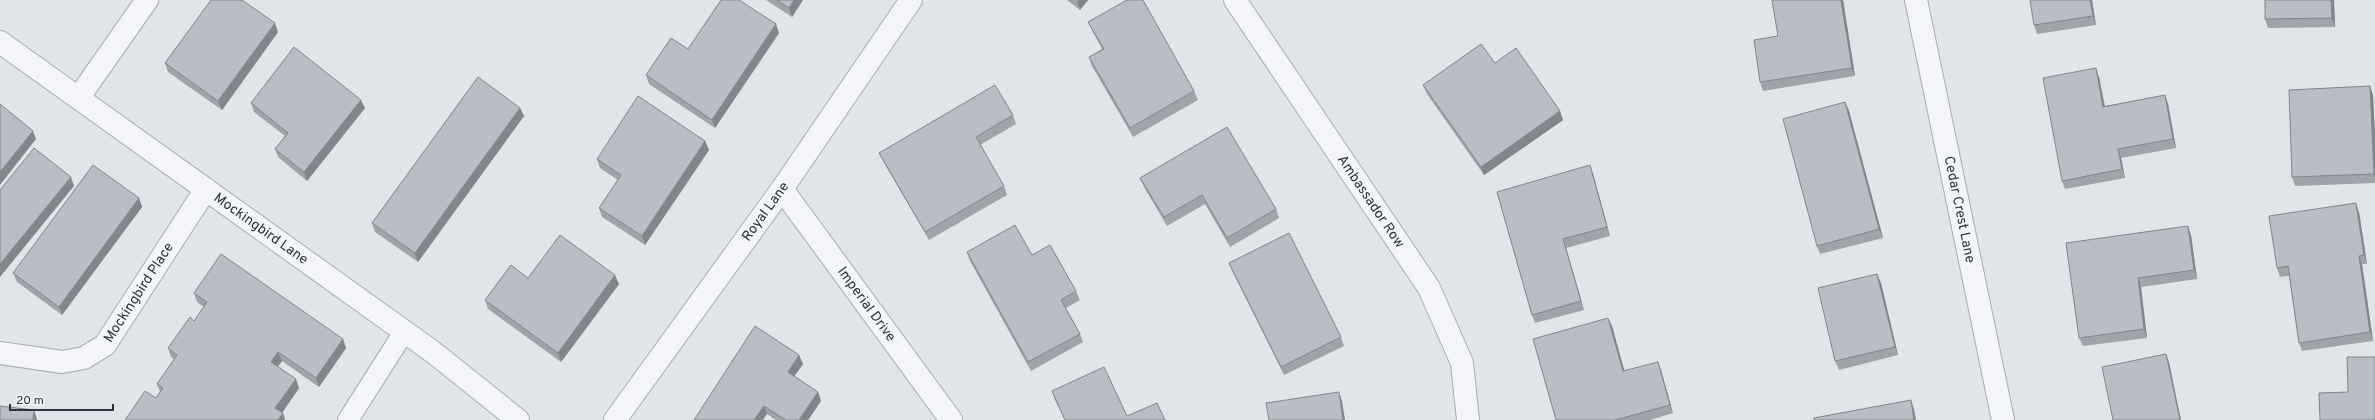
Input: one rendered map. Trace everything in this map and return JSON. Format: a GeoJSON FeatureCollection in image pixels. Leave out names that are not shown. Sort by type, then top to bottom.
{"type":"FeatureCollection","features":[{"type":"Feature","properties":{"kind":"street"},"geometry":{"type":"LineString","coordinates":[[79,97],[147,0]]}},
{"type":"Feature","properties":{"kind":"street","name":"Royal Lane"},"geometry":{"type":"LineString","coordinates":[[615,420],[782,189],[911,0]]}},
{"type":"Feature","properties":{"kind":"street","name":"Ambassador Row"},"geometry":{"type":"LineString","coordinates":[[1235,0],[1429,288],[1462,363],[1468,420]]}},
{"type":"Feature","properties":{"kind":"street","name":"Cedar Crest Lane"},"geometry":{"type":"LineString","coordinates":[[1916,0],[2003,420]]}},
{"type":"Feature","properties":{"kind":"street","name":"Mockingbird Lane"},"geometry":{"type":"LineString","coordinates":[[0,42],[79,97],[404,332],[518,420]]}},
{"type":"Feature","properties":{"kind":"street","name":"Mockingbird Place"},"geometry":{"type":"LineString","coordinates":[[0,353],[62,362],[84,358],[104,345],[206,189]]}},
{"type":"Feature","properties":{"kind":"street","name":"Imperial Drive"},"geometry":{"type":"LineString","coordinates":[[782,189],[951,420]]}},
{"type":"Feature","properties":{"kind":"lane"},"geometry":{"type":"LineString","coordinates":[[348,420],[404,332]]}},
{"type":"Feature","properties":{"kind":"building"},"geometry":{"type":"Polygon","coordinates":[[[211,0],[242,0],[275,23],[218,101],[165,63],[211,0]]]}},
{"type":"Feature","properties":{"kind":"building"},"geometry":{"type":"Polygon","coordinates":[[[721,0],[739,0],[776,24],[712,120],[646,75],[671,38],[688,49],[721,0]]]}},
{"type":"Feature","properties":{"kind":"building"},"geometry":{"type":"Polygon","coordinates":[[[777,0],[794,0],[789,8],[777,0]]]}},
{"type":"Feature","properties":{"kind":"building"},"geometry":{"type":"Polygon","coordinates":[[[1127,0],[1143,0],[1194,91],[1130,128],[1089,57],[1104,49],[1088,22],[1127,0]]]}},
{"type":"Feature","properties":{"kind":"building"},"geometry":{"type":"Polygon","coordinates":[[[1772,0],[1841,0],[1852,68],[1760,82],[1754,40],[1778,36],[1772,0]]]}},
{"type":"Feature","properties":{"kind":"building"},"geometry":{"type":"Polygon","coordinates":[[[2030,0],[2090,0],[2093,16],[2034,25],[2030,0]]]}},
{"type":"Feature","properties":{"kind":"building"},"geometry":{"type":"Polygon","coordinates":[[[2265,0],[2331,0],[2332,18],[2265,19],[2265,0]]]}},
{"type":"Feature","properties":{"kind":"building"},"geometry":{"type":"Polygon","coordinates":[[[1481,44],[1495,63],[1516,48],[1560,111],[1481,167],[1423,85],[1481,44]]]}},
{"type":"Feature","properties":{"kind":"building"},"geometry":{"type":"Polygon","coordinates":[[[294,47],[361,100],[304,172],[275,149],[288,133],[251,103],[294,47]]]}},
{"type":"Feature","properties":{"kind":"building"},"geometry":{"type":"Polygon","coordinates":[[[2096,68],[2103,107],[2165,95],[2173,139],[2118,149],[2122,169],[2062,181],[2043,78],[2096,68]]]}},
{"type":"Feature","properties":{"kind":"building"},"geometry":{"type":"Polygon","coordinates":[[[478,77],[520,108],[415,253],[372,223],[478,77]]]}},
{"type":"Feature","properties":{"kind":"building"},"geometry":{"type":"Polygon","coordinates":[[[995,85],[1013,115],[976,137],[1004,186],[925,232],[879,153],[995,85]]]}},
{"type":"Feature","properties":{"kind":"building"},"geometry":{"type":"Polygon","coordinates":[[[2370,86],[2374,174],[2292,177],[2289,90],[2370,86]]]}},
{"type":"Feature","properties":{"kind":"building"},"geometry":{"type":"Polygon","coordinates":[[[638,96],[705,141],[642,236],[599,208],[621,175],[597,159],[638,96]]]}},
{"type":"Feature","properties":{"kind":"building"},"geometry":{"type":"Polygon","coordinates":[[[1845,102],[1879,229],[1817,246],[1783,119],[1845,102]]]}},
{"type":"Feature","properties":{"kind":"building"},"geometry":{"type":"Polygon","coordinates":[[[0,104],[33,131],[0,172],[0,104]]]}},
{"type":"Feature","properties":{"kind":"building"},"geometry":{"type":"Polygon","coordinates":[[[1227,127],[1276,209],[1227,238],[1202,195],[1164,217],[1140,178],[1227,127]]]}},
{"type":"Feature","properties":{"kind":"building"},"geometry":{"type":"Polygon","coordinates":[[[34,148],[71,177],[0,264],[0,190],[34,148]]]}},
{"type":"Feature","properties":{"kind":"building"},"geometry":{"type":"Polygon","coordinates":[[[93,165],[139,198],[59,307],[13,273],[93,165]]]}},
{"type":"Feature","properties":{"kind":"building"},"geometry":{"type":"Polygon","coordinates":[[[1590,165],[1607,227],[1563,239],[1581,301],[1532,315],[1497,192],[1590,165]]]}},
{"type":"Feature","properties":{"kind":"building"},"geometry":{"type":"Polygon","coordinates":[[[2356,203],[2364,255],[2359,256],[2370,332],[2299,343],[2288,266],[2277,268],[2269,216],[2356,203]]]}},
{"type":"Feature","properties":{"kind":"building"},"geometry":{"type":"Polygon","coordinates":[[[1015,225],[1032,255],[1050,245],[1076,291],[1061,300],[1080,334],[1028,362],[967,252],[1015,225]]]}},
{"type":"Feature","properties":{"kind":"building"},"geometry":{"type":"Polygon","coordinates":[[[2188,226],[2194,270],[2138,278],[2144,329],[2079,338],[2066,243],[2188,226]]]}},
{"type":"Feature","properties":{"kind":"building"},"geometry":{"type":"Polygon","coordinates":[[[1289,233],[1341,337],[1281,367],[1229,263],[1289,233]]]}},
{"type":"Feature","properties":{"kind":"building"},"geometry":{"type":"Polygon","coordinates":[[[560,235],[615,275],[558,353],[485,300],[511,265],[528,278],[560,235]]]}},
{"type":"Feature","properties":{"kind":"building"},"geometry":{"type":"Polygon","coordinates":[[[221,254],[343,339],[316,378],[278,352],[271,362],[296,379],[275,408],[283,413],[278,420],[125,420],[145,391],[156,398],[163,388],[157,384],[177,355],[168,348],[190,317],[194,321],[207,302],[194,293],[221,254]]]}},
{"type":"Feature","properties":{"kind":"building"},"geometry":{"type":"Polygon","coordinates":[[[1877,274],[1895,347],[1835,361],[1818,288],[1877,274]]]}},
{"type":"Feature","properties":{"kind":"building"},"geometry":{"type":"Polygon","coordinates":[[[1608,318],[1623,371],[1658,362],[1670,405],[1615,420],[1556,420],[1533,339],[1608,318]]]}},
{"type":"Feature","properties":{"kind":"building"},"geometry":{"type":"Polygon","coordinates":[[[755,326],[799,355],[788,372],[818,392],[799,420],[786,420],[764,406],[754,420],[694,420],[755,326]]]}},
{"type":"Feature","properties":{"kind":"building"},"geometry":{"type":"Polygon","coordinates":[[[2166,354],[2180,420],[2113,420],[2102,367],[2166,354]]]}},
{"type":"Feature","properties":{"kind":"building"},"geometry":{"type":"Polygon","coordinates":[[[2347,357],[2375,357],[2375,420],[2320,420],[2319,393],[2348,392],[2347,357]]]}},
{"type":"Feature","properties":{"kind":"building"},"geometry":{"type":"Polygon","coordinates":[[[1104,367],[1127,416],[1157,403],[1165,420],[1065,420],[1052,391],[1104,367]]]}},
{"type":"Feature","properties":{"kind":"building"},"geometry":{"type":"Polygon","coordinates":[[[1339,392],[1343,420],[1269,420],[1266,403],[1339,392]]]}},
{"type":"Feature","properties":{"kind":"building"},"geometry":{"type":"Polygon","coordinates":[[[1911,400],[1914,420],[1814,420],[1814,418],[1911,400]]]}},
{"type":"Feature","properties":{"kind":"building"},"geometry":{"type":"Polygon","coordinates":[[[0,406],[34,410],[33,420],[0,420],[0,406]]]}}]}
